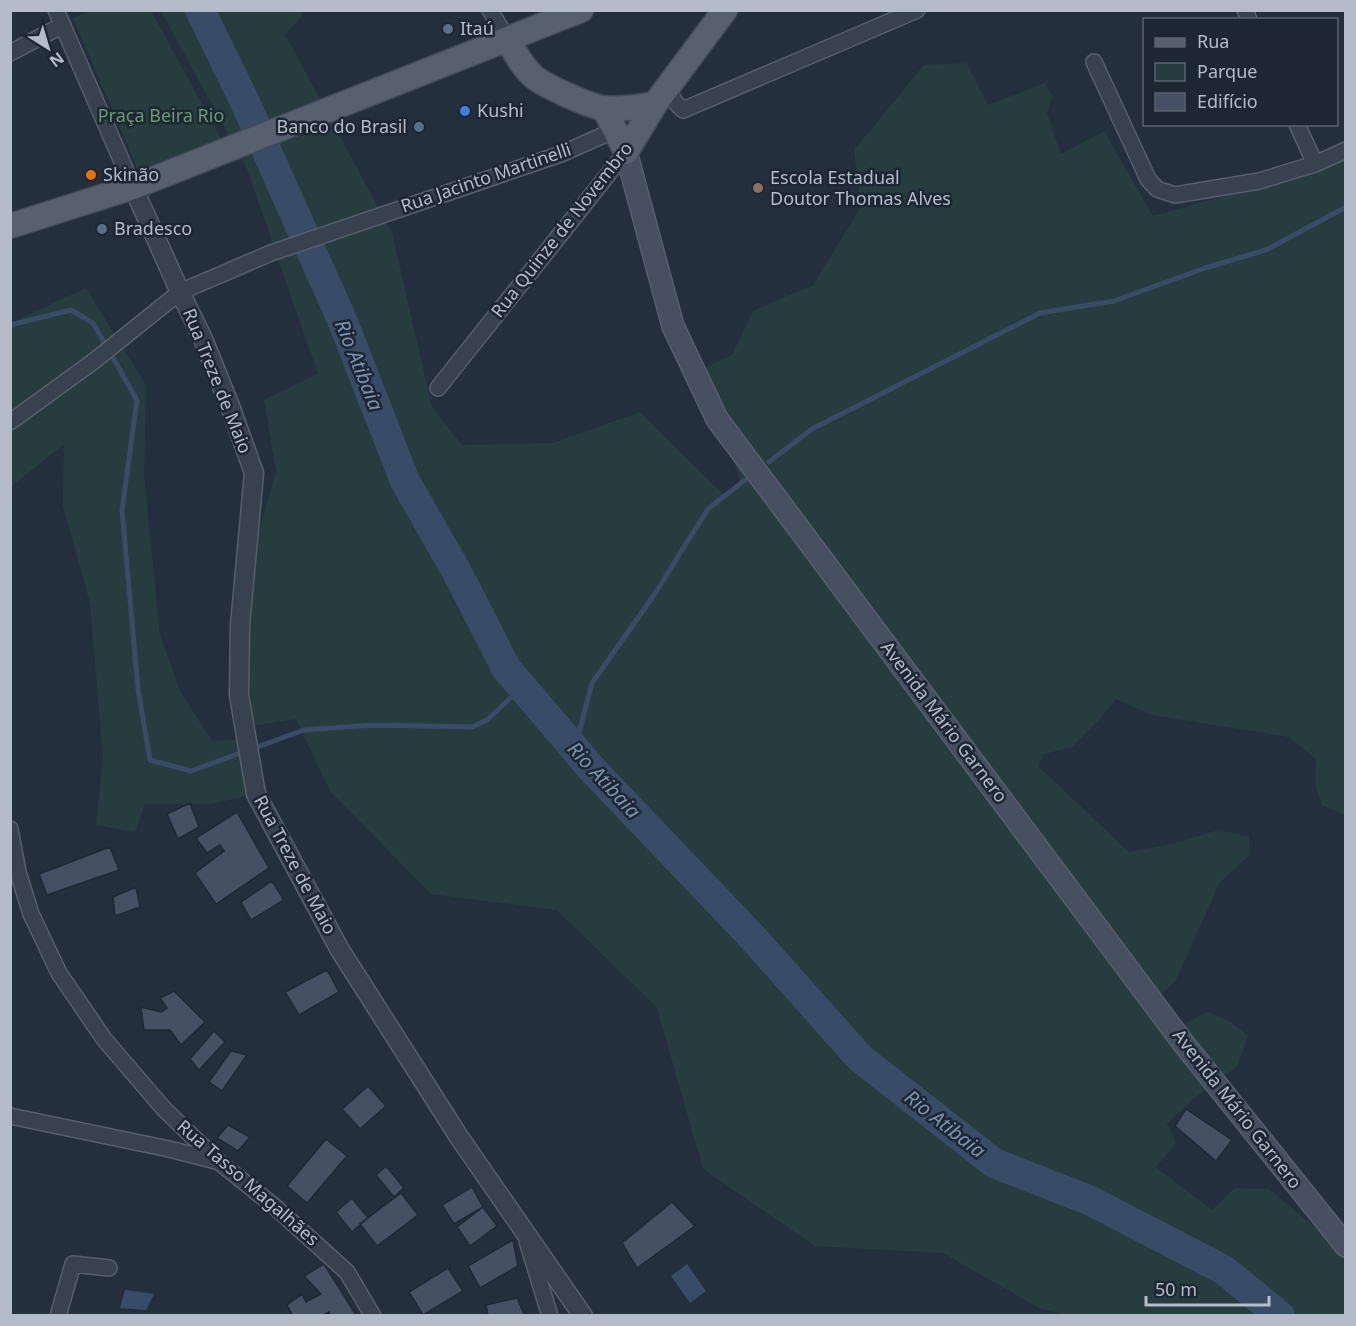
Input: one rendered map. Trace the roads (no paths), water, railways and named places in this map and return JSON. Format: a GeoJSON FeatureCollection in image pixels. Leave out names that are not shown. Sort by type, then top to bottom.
{"type":"FeatureCollection","features":[{"type":"Feature","properties":{"kind":"main road"},"geometry":{"type":"LineString","coordinates":[[10,226],[133,187],[581,10]]}},
{"type":"Feature","properties":{"kind":"main road","name":"Rua Quinze de Novembro"},"geometry":{"type":"LineString","coordinates":[[626,152],[661,96],[725,10]]}},
{"type":"Feature","properties":{"kind":"main road"},"geometry":{"type":"LineString","coordinates":[[507,39],[520,62],[535,78],[589,104],[604,108],[633,108],[661,96]]}},
{"type":"Feature","properties":{"kind":"main road"},"geometry":{"type":"LineString","coordinates":[[604,108],[626,152]]}},
{"type":"Feature","properties":{"kind":"main road","name":"Avenida Mário Garnero"},"geometry":{"type":"LineString","coordinates":[[626,152],[673,326],[717,419],[1184,1044],[1346,1246]]}},
{"type":"Feature","properties":{"kind":"street"},"geometry":{"type":"LineString","coordinates":[[56,10],[133,187]]}},
{"type":"Feature","properties":{"kind":"street"},"geometry":{"type":"LineString","coordinates":[[490,10],[507,39]]}},
{"type":"Feature","properties":{"kind":"street"},"geometry":{"type":"LineString","coordinates":[[661,96],[675,102],[683,110],[917,10]]}},
{"type":"Feature","properties":{"kind":"street"},"geometry":{"type":"LineString","coordinates":[[10,53],[63,25]]}},
{"type":"Feature","properties":{"kind":"street"},"geometry":{"type":"LineString","coordinates":[[1094,62],[1149,179],[1157,189],[1175,195],[1259,181],[1315,164],[1346,150]]}},
{"type":"Feature","properties":{"kind":"street"},"geometry":{"type":"LineString","coordinates":[[1298,126],[1315,164]]}},
{"type":"Feature","properties":{"kind":"street","name":"Rua Jacinto Martinelli"},"geometry":{"type":"LineString","coordinates":[[10,422],[180,292],[271,252],[561,154],[615,130]]}},
{"type":"Feature","properties":{"kind":"street","name":"Rua Quinze de Novembro"},"geometry":{"type":"LineString","coordinates":[[438,388],[626,152]]}},
{"type":"Feature","properties":{"kind":"street","name":"Rua Treze de Maio"},"geometry":{"type":"LineString","coordinates":[[133,187],[203,339],[254,473],[240,625],[239,695],[256,794],[340,950],[459,1137],[584,1316]]}},
{"type":"Feature","properties":{"kind":"street","name":"Rua Tasso Magalhães"},"geometry":{"type":"LineString","coordinates":[[10,829],[18,872],[32,914],[60,973],[104,1039],[164,1109],[219,1162],[283,1214],[347,1272],[373,1316]]}},
{"type":"Feature","properties":{"kind":"street"},"geometry":{"type":"LineString","coordinates":[[10,1116],[170,1149],[219,1162]]}},
{"type":"Feature","properties":{"kind":"street"},"geometry":{"type":"LineString","coordinates":[[522,1228],[550,1316]]}},
{"type":"Feature","properties":{"kind":"street"},"geometry":{"type":"LineString","coordinates":[[58,1316],[73,1264],[109,1268]]}},
{"type":"Feature","properties":{"kind":"water"},"geometry":{"type":"Polygon","coordinates":[[[687,1264],[706,1291],[690,1303],[671,1276],[687,1264]]]}},
{"type":"Feature","properties":{"kind":"water"},"geometry":{"type":"Polygon","coordinates":[[[125,1290],[154,1294],[146,1310],[120,1308],[125,1290]]]}},
{"type":"Feature","properties":{"kind":"waterway","name":"Rio Atibaia"},"geometry":{"type":"LineString","coordinates":[[200,10],[244,100],[343,322],[405,481],[457,572],[506,668],[591,768],[754,939],[860,1058],[994,1163],[1091,1201],[1224,1270],[1280,1316]]}},
{"type":"Feature","properties":{"kind":"waterway"},"geometry":{"type":"LineString","coordinates":[[769,462],[812,429],[1040,313],[1114,301],[1205,268],[1266,250],[1346,207]]}},
{"type":"Feature","properties":{"kind":"waterway"},"geometry":{"type":"LineString","coordinates":[[10,325],[71,310],[93,323],[137,400],[122,510],[138,689],[150,760],[191,771],[304,730],[373,725],[472,727],[487,720],[522,687]]}},
{"type":"Feature","properties":{"kind":"waterway"},"geometry":{"type":"LineString","coordinates":[[575,748],[592,683],[652,598],[708,509],[745,480]]}},
{"type":"Feature","properties":{"kind":"place","name":"Itaú"},"geometry":{"type":"Point","coordinates":[448,29]}},
{"type":"Feature","properties":{"kind":"place","name":"Kushi"},"geometry":{"type":"Point","coordinates":[465,111]}},
{"type":"Feature","properties":{"kind":"place","name":"Banco do Brasil"},"geometry":{"type":"Point","coordinates":[419,127]}},
{"type":"Feature","properties":{"kind":"place","name":"Skinão"},"geometry":{"type":"Point","coordinates":[91,175]}},
{"type":"Feature","properties":{"kind":"place","name":"Escola Estadual Doutor Thomas Alves"},"geometry":{"type":"Point","coordinates":[758,188]}},
{"type":"Feature","properties":{"kind":"place","name":"Bradesco"},"geometry":{"type":"Point","coordinates":[102,229]}},
{"type":"Feature","properties":{"kind":"park label","name":"Praça Beira Rio"},"geometry":{"type":"Point","coordinates":[161,116]}}]}
